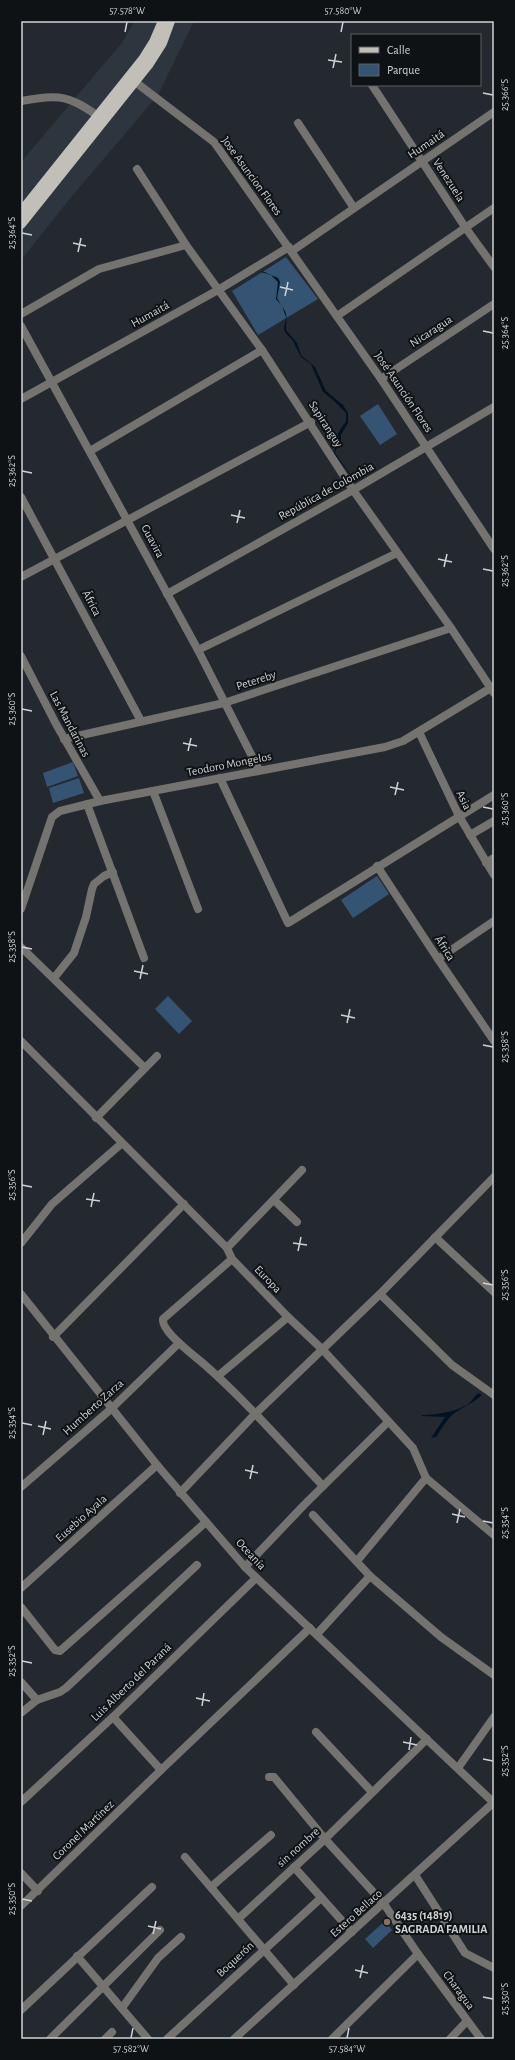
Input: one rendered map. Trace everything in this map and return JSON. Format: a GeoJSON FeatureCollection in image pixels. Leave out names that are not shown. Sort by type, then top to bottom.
{"type":"FeatureCollection","features":[{"type":"Feature","properties":{"kind":"main road"},"geometry":{"type":"LineString","coordinates":[[131,80],[150,50],[163,21]]}},
{"type":"Feature","properties":{"kind":"main road"},"geometry":{"type":"LineString","coordinates":[[21,224],[100,119],[131,80],[159,49],[170,21]]}},
{"type":"Feature","properties":{"kind":"main road"},"geometry":{"type":"LineString","coordinates":[[21,212],[100,119]]}},
{"type":"Feature","properties":{"kind":"street","name":"Jose Asuncion Flores"},"geometry":{"type":"LineString","coordinates":[[131,80],[214,142],[291,249]]}},
{"type":"Feature","properties":{"kind":"street","name":"Venezuela"},"geometry":{"type":"LineString","coordinates":[[373,86],[465,227],[494,267]]}},
{"type":"Feature","properties":{"kind":"street"},"geometry":{"type":"LineString","coordinates":[[21,101],[48,96],[62,97],[71,100],[100,119]]}},
{"type":"Feature","properties":{"kind":"street","name":"Humaitá"},"geometry":{"type":"LineString","coordinates":[[21,399],[291,249],[354,208],[494,112]]}},
{"type":"Feature","properties":{"kind":"street"},"geometry":{"type":"LineString","coordinates":[[298,123],[354,208]]}},
{"type":"Feature","properties":{"kind":"street","name":"Sapiranguy"},"geometry":{"type":"LineString","coordinates":[[137,169],[186,245],[262,350],[311,422],[353,490],[493,689]]}},
{"type":"Feature","properties":{"kind":"street"},"geometry":{"type":"LineString","coordinates":[[337,316],[494,208]]}},
{"type":"Feature","properties":{"kind":"street"},"geometry":{"type":"LineString","coordinates":[[21,314],[99,270],[186,245]]}},
{"type":"Feature","properties":{"kind":"street","name":"José Asunción Flores"},"geometry":{"type":"LineString","coordinates":[[291,249],[381,379],[494,549]]}},
{"type":"Feature","properties":{"kind":"street","name":"Nicaragua"},"geometry":{"type":"LineString","coordinates":[[381,379],[494,304]]}},
{"type":"Feature","properties":{"kind":"street","name":"Guavira"},"geometry":{"type":"LineString","coordinates":[[21,326],[53,382],[198,650],[259,770]]}},
{"type":"Feature","properties":{"kind":"street"},"geometry":{"type":"LineString","coordinates":[[90,450],[262,350]]}},
{"type":"Feature","properties":{"kind":"street","name":"República de Colombia"},"geometry":{"type":"LineString","coordinates":[[167,594],[353,490],[494,408]]}},
{"type":"Feature","properties":{"kind":"street"},"geometry":{"type":"LineString","coordinates":[[21,577],[311,422]]}},
{"type":"Feature","properties":{"kind":"street","name":"África"},"geometry":{"type":"LineString","coordinates":[[21,497],[141,721]]}},
{"type":"Feature","properties":{"kind":"street"},"geometry":{"type":"LineString","coordinates":[[198,650],[397,553]]}},
{"type":"Feature","properties":{"kind":"street","name":"Petereby"},"geometry":{"type":"LineString","coordinates":[[64,739],[224,703],[451,628]]}},
{"type":"Feature","properties":{"kind":"street","name":"Las Mandarinas"},"geometry":{"type":"LineString","coordinates":[[21,656],[64,739],[100,802]]}},
{"type":"Feature","properties":{"kind":"street","name":"Teodoro Mongelos"},"geometry":{"type":"LineString","coordinates":[[21,909],[52,817],[60,811],[88,804],[259,770],[385,747],[403,741],[493,689]]}},
{"type":"Feature","properties":{"kind":"street","name":"Asia"},"geometry":{"type":"LineString","coordinates":[[419,732],[458,816],[494,875]]}},
{"type":"Feature","properties":{"kind":"street"},"geometry":{"type":"LineString","coordinates":[[220,778],[288,923],[377,866],[494,795]]}},
{"type":"Feature","properties":{"kind":"street"},"geometry":{"type":"LineString","coordinates":[[153,791],[198,909]]}},
{"type":"Feature","properties":{"kind":"street"},"geometry":{"type":"LineString","coordinates":[[88,804],[144,958]]}},
{"type":"Feature","properties":{"kind":"street"},"geometry":{"type":"LineString","coordinates":[[470,835],[494,821]]}},
{"type":"Feature","properties":{"kind":"street"},"geometry":{"type":"LineString","coordinates":[[486,863],[494,858]]}},
{"type":"Feature","properties":{"kind":"street","name":"África"},"geometry":{"type":"LineString","coordinates":[[377,866],[438,960],[494,1041]]}},
{"type":"Feature","properties":{"kind":"street"},"geometry":{"type":"LineString","coordinates":[[54,978],[74,953],[86,917],[94,884],[104,876],[113,872]]}},
{"type":"Feature","properties":{"kind":"street"},"geometry":{"type":"LineString","coordinates":[[438,960],[494,921]]}},
{"type":"Feature","properties":{"kind":"street"},"geometry":{"type":"LineString","coordinates":[[21,947],[145,1068]]}},
{"type":"Feature","properties":{"kind":"street","name":"Europa"},"geometry":{"type":"LineString","coordinates":[[21,1041],[121,1144],[184,1204],[227,1248],[232,1259],[288,1317],[323,1350],[388,1422],[414,1448],[426,1478],[494,1535]]}},
{"type":"Feature","properties":{"kind":"street"},"geometry":{"type":"LineString","coordinates":[[96,1118],[157,1056]]}},
{"type":"Feature","properties":{"kind":"street"},"geometry":{"type":"LineString","coordinates":[[21,1243],[52,1204],[121,1144]]}},
{"type":"Feature","properties":{"kind":"street"},"geometry":{"type":"LineString","coordinates":[[227,1248],[302,1170]]}},
{"type":"Feature","properties":{"kind":"street"},"geometry":{"type":"LineString","coordinates":[[180,1493],[255,1414],[380,1294],[494,1177]]}},
{"type":"Feature","properties":{"kind":"street"},"geometry":{"type":"LineString","coordinates":[[274,1200],[297,1222]]}},
{"type":"Feature","properties":{"kind":"street"},"geometry":{"type":"LineString","coordinates":[[53,1337],[184,1204]]}},
{"type":"Feature","properties":{"kind":"street"},"geometry":{"type":"LineString","coordinates":[[435,1237],[492,1288]]}},
{"type":"Feature","properties":{"kind":"street"},"geometry":{"type":"LineString","coordinates":[[232,1259],[163,1318],[165,1328],[179,1343],[218,1376],[323,1486]]}},
{"type":"Feature","properties":{"kind":"street","name":"Oceanía"},"geometry":{"type":"LineString","coordinates":[[21,1294],[53,1337],[180,1493],[256,1578],[494,1803]]}},
{"type":"Feature","properties":{"kind":"street"},"geometry":{"type":"LineString","coordinates":[[380,1294],[452,1365],[494,1395]]}},
{"type":"Feature","properties":{"kind":"street"},"geometry":{"type":"LineString","coordinates":[[218,1376],[288,1317]]}},
{"type":"Feature","properties":{"kind":"street","name":"Humberto Zarza"},"geometry":{"type":"LineString","coordinates":[[21,1486],[111,1409],[179,1343]]}},
{"type":"Feature","properties":{"kind":"street"},"geometry":{"type":"LineString","coordinates":[[246,1567],[323,1486],[388,1422]]}},
{"type":"Feature","properties":{"kind":"street","name":"Eusebio Ayala"},"geometry":{"type":"LineString","coordinates":[[21,1588],[157,1465]]}},
{"type":"Feature","properties":{"kind":"street"},"geometry":{"type":"LineString","coordinates":[[357,1561],[426,1478]]}},
{"type":"Feature","properties":{"kind":"street"},"geometry":{"type":"LineString","coordinates":[[313,1515],[370,1576],[441,1637],[494,1675]]}},
{"type":"Feature","properties":{"kind":"street"},"geometry":{"type":"LineString","coordinates":[[21,1607],[55,1650],[60,1651],[206,1522]]}},
{"type":"Feature","properties":{"kind":"street"},"geometry":{"type":"LineString","coordinates":[[21,1713],[37,1700],[60,1692],[66,1688],[197,1565]]}},
{"type":"Feature","properties":{"kind":"street"},"geometry":{"type":"LineString","coordinates":[[316,1634],[370,1576]]}},
{"type":"Feature","properties":{"kind":"street","name":"Luis Alberto del Paraná"},"geometry":{"type":"LineString","coordinates":[[21,1802],[113,1717],[256,1578]]}},
{"type":"Feature","properties":{"kind":"street","name":"Coronel Martínez"},"geometry":{"type":"LineString","coordinates":[[21,1906],[310,1628]]}},
{"type":"Feature","properties":{"kind":"street"},"geometry":{"type":"LineString","coordinates":[[21,1682],[37,1700]]}},
{"type":"Feature","properties":{"kind":"street"},"geometry":{"type":"LineString","coordinates":[[113,1717],[161,1770]]}},
{"type":"Feature","properties":{"kind":"street"},"geometry":{"type":"LineString","coordinates":[[458,1768],[494,1717]]}},
{"type":"Feature","properties":{"kind":"street"},"geometry":{"type":"LineString","coordinates":[[316,1732],[372,1792]]}},
{"type":"Feature","properties":{"kind":"street","name":"sin nombre"},"geometry":{"type":"LineString","coordinates":[[238,1919],[325,1839],[427,1739]]}},
{"type":"Feature","properties":{"kind":"street","name":"Charagua"},"geometry":{"type":"LineString","coordinates":[[269,1777],[274,1777],[325,1839],[384,1904],[418,1954],[481,2039]]}},
{"type":"Feature","properties":{"kind":"street","name":"Estero Bellaco"},"geometry":{"type":"LineString","coordinates":[[234,2039],[494,1803]]}},
{"type":"Feature","properties":{"kind":"street"},"geometry":{"type":"LineString","coordinates":[[211,1887],[270,1835]]}},
{"type":"Feature","properties":{"kind":"street"},"geometry":{"type":"LineString","coordinates":[[185,1857],[294,1985]]}},
{"type":"Feature","properties":{"kind":"street"},"geometry":{"type":"LineString","coordinates":[[294,1867],[320,1898],[352,1932]]}},
{"type":"Feature","properties":{"kind":"street"},"geometry":{"type":"LineString","coordinates":[[21,1873],[38,1891]]}},
{"type":"Feature","properties":{"kind":"street"},"geometry":{"type":"LineString","coordinates":[[415,1875],[465,1953],[494,1968]]}},
{"type":"Feature","properties":{"kind":"street"},"geometry":{"type":"LineString","coordinates":[[21,2010],[152,1887]]}},
{"type":"Feature","properties":{"kind":"street","name":"Boquerón"},"geometry":{"type":"LineString","coordinates":[[167,2039],[320,1898]]}},
{"type":"Feature","properties":{"kind":"street"},"geometry":{"type":"LineString","coordinates":[[50,2039],[160,1930]]}},
{"type":"Feature","properties":{"kind":"street"},"geometry":{"type":"LineString","coordinates":[[122,2008],[158,1958],[181,1937]]}},
{"type":"Feature","properties":{"kind":"street"},"geometry":{"type":"LineString","coordinates":[[332,2039],[418,1954]]}},
{"type":"Feature","properties":{"kind":"street"},"geometry":{"type":"LineString","coordinates":[[77,1956],[148,2039]]}},
{"type":"Feature","properties":{"kind":"street"},"geometry":{"type":"LineString","coordinates":[[450,2039],[467,2021]]}},
{"type":"Feature","properties":{"kind":"street"},"geometry":{"type":"LineString","coordinates":[[105,2039],[112,2032]]}},
{"type":"Feature","properties":{"kind":"shaded area"},"geometry":{"type":"Polygon","coordinates":[[[135,21],[161,21],[148,48],[21,206],[21,162],[121,44],[135,21]]]}},
{"type":"Feature","properties":{"kind":"shaded area"},"geometry":{"type":"Polygon","coordinates":[[[173,21],[194,21],[158,95],[72,196],[21,260],[21,228],[173,21]]]}},
{"type":"Feature","properties":{"kind":"shaded area"},"geometry":{"type":"Polygon","coordinates":[[[262,271],[278,278],[280,282],[277,298],[281,305],[276,299],[278,282],[271,275],[261,272],[262,271]]]}},
{"type":"Feature","properties":{"kind":"shaded area"},"geometry":{"type":"Polygon","coordinates":[[[286,317],[286,330],[297,343],[301,355],[315,367],[326,391],[343,405],[348,413],[348,423],[341,435],[341,446],[336,449],[335,453],[355,481],[334,454],[335,448],[339,445],[338,433],[346,421],[346,413],[323,392],[311,364],[301,357],[293,341],[285,332],[286,317]]]}},
{"type":"Feature","properties":{"kind":"shaded area"},"geometry":{"type":"Polygon","coordinates":[[[478,1393],[482,1395],[469,1403],[478,1393]]]}},
{"type":"Feature","properties":{"kind":"shaded area"},"geometry":{"type":"Polygon","coordinates":[[[467,1405],[453,1414],[447,1420],[436,1437],[431,1438],[445,1417],[422,1415],[444,1413],[467,1405]]]}},
{"type":"Feature","properties":{"kind":"green space"},"geometry":{"type":"Polygon","coordinates":[[[286,257],[318,299],[258,335],[232,291],[286,257]]]}},
{"type":"Feature","properties":{"kind":"green space"},"geometry":{"type":"Polygon","coordinates":[[[378,404],[397,434],[380,445],[360,416],[378,404]]]}},
{"type":"Feature","properties":{"kind":"green space"},"geometry":{"type":"Polygon","coordinates":[[[73,762],[78,776],[47,787],[43,773],[73,762]]]}},
{"type":"Feature","properties":{"kind":"green space"},"geometry":{"type":"Polygon","coordinates":[[[79,778],[84,793],[53,803],[49,788],[79,778]]]}},
{"type":"Feature","properties":{"kind":"green space"},"geometry":{"type":"Polygon","coordinates":[[[377,876],[389,894],[353,918],[341,900],[377,876]]]}},
{"type":"Feature","properties":{"kind":"green space"},"geometry":{"type":"Polygon","coordinates":[[[168,996],[192,1021],[179,1034],[155,1009],[168,996]]]}},
{"type":"Feature","properties":{"kind":"green space"},"geometry":{"type":"Polygon","coordinates":[[[385,1921],[392,1930],[373,1948],[365,1939],[385,1921]]]}},
{"type":"Feature","properties":{"kind":"place","name":"6435 (14819) SAGRADA FAMILIA"},"geometry":{"type":"Point","coordinates":[387,1922]}}]}
